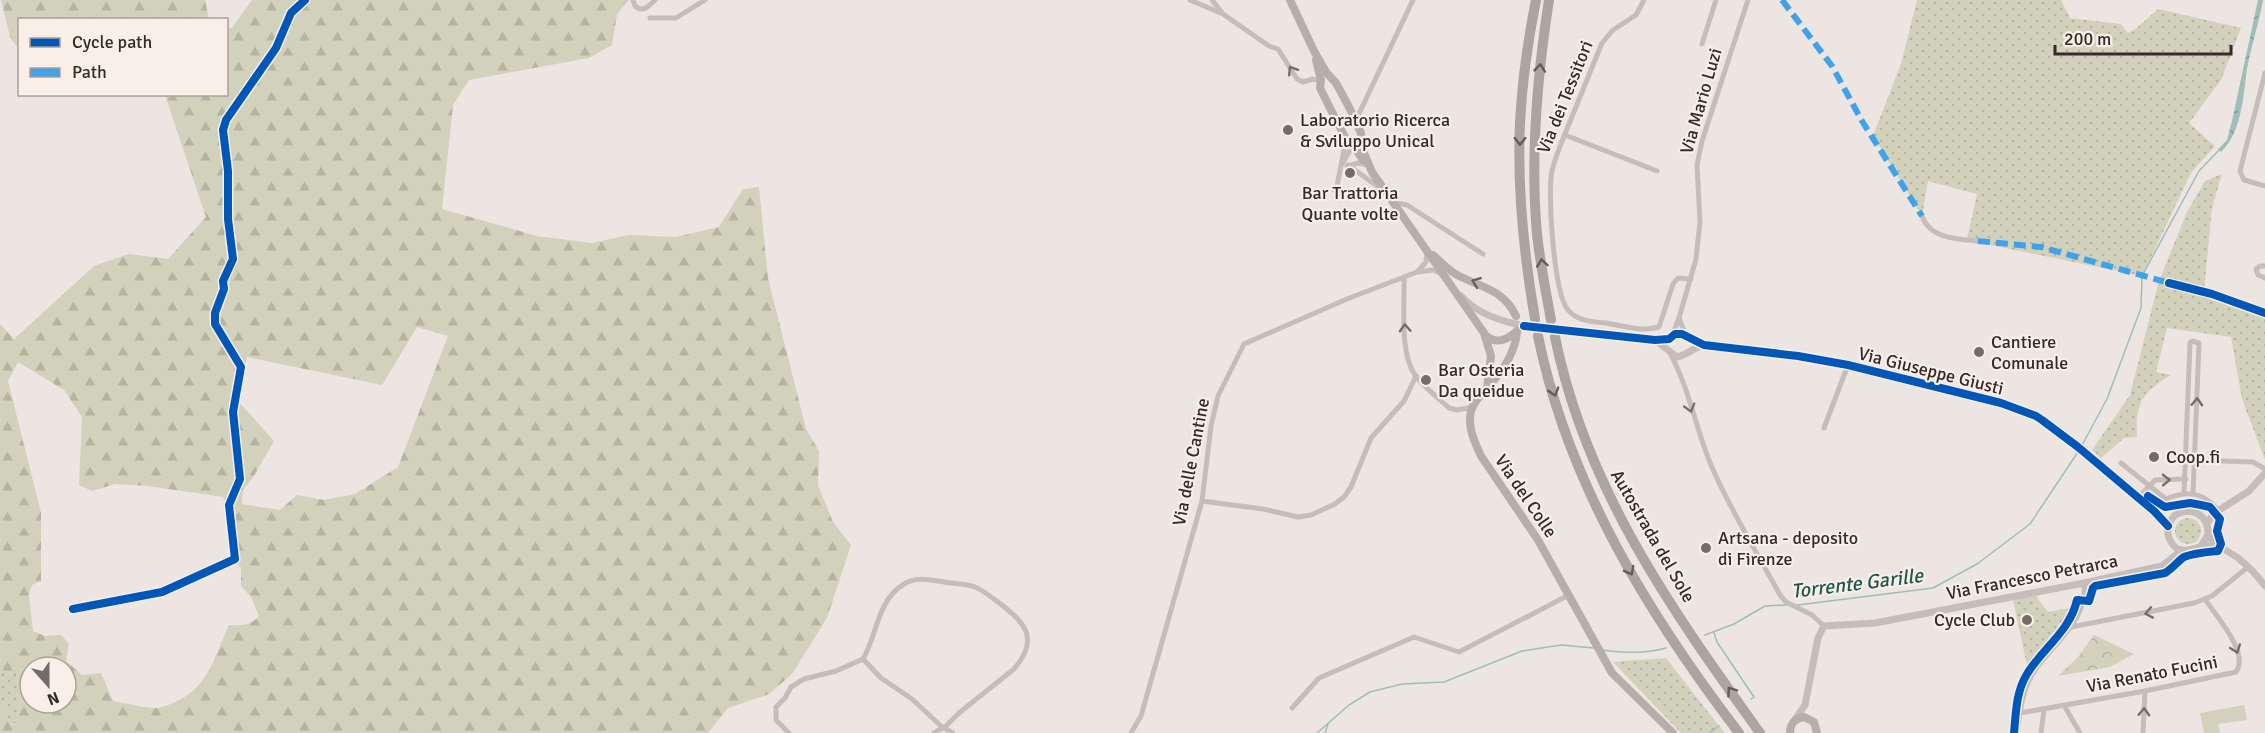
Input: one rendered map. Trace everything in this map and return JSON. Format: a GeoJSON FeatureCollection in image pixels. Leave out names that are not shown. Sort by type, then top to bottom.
{"type":"FeatureCollection","features":[{"type":"Feature","properties":{"kind":"highway"},"geometry":{"type":"LineString","coordinates":[[1535,319],[1523,232],[1519,151],[1523,84],[1536,0]]}},
{"type":"Feature","properties":{"kind":"highway"},"geometry":{"type":"LineString","coordinates":[[1549,0],[1537,96],[1535,172],[1537,233],[1551,320]]}},
{"type":"Feature","properties":{"kind":"highway","name":"Autostrada del Sole"},"geometry":{"type":"LineString","coordinates":[[1538,336],[1561,417],[1602,520],[1644,596],[1685,661],[1739,733]]}},
{"type":"Feature","properties":{"kind":"highway","name":"Autostrada del Sole"},"geometry":{"type":"LineString","coordinates":[[1555,337],[1576,412],[1596,469],[1618,516],[1687,628],[1761,733]]}},
{"type":"Feature","properties":{"kind":"main road"},"geometry":{"type":"LineString","coordinates":[[1290,0],[1314,51],[1349,107],[1361,133],[1362,149],[1369,166]]}},
{"type":"Feature","properties":{"kind":"main road"},"geometry":{"type":"LineString","coordinates":[[1314,51],[1321,82],[1320,88],[1341,132],[1369,166],[1384,191],[1442,269],[1446,279],[1484,333],[1490,339],[1500,341],[1517,331],[1512,352],[1496,378],[1473,406]]}},
{"type":"Feature","properties":{"kind":"main road"},"geometry":{"type":"LineString","coordinates":[[1321,82],[1327,78],[1334,81]]}},
{"type":"Feature","properties":{"kind":"main road"},"geometry":{"type":"LineString","coordinates":[[1353,145],[1361,140]]}},
{"type":"Feature","properties":{"kind":"main road"},"geometry":{"type":"LineString","coordinates":[[1427,250],[1457,275],[1501,295],[1516,316]]}},
{"type":"Feature","properties":{"kind":"main road"},"geometry":{"type":"LineString","coordinates":[[1484,333],[1491,356],[1486,389]]}},
{"type":"Feature","properties":{"kind":"main road","name":"Via del Colle"},"geometry":{"type":"LineString","coordinates":[[1473,406],[1470,424],[1481,456],[1538,540],[1605,662],[1621,683],[1673,733]]}},
{"type":"Feature","properties":{"kind":"main road"},"geometry":{"type":"LineString","coordinates":[[1781,733],[1792,727],[1800,718],[1811,720],[1816,726],[1817,733]]}},
{"type":"Feature","properties":{"kind":"street"},"geometry":{"type":"LineString","coordinates":[[73,609],[162,592],[235,559],[229,506],[240,479],[233,412],[241,367],[215,324],[215,313],[224,289],[223,281],[233,258],[228,219],[225,120],[276,48],[291,13],[305,0]]}},
{"type":"Feature","properties":{"kind":"street"},"geometry":{"type":"LineString","coordinates":[[633,0],[635,6],[642,9],[647,8],[655,0]]}},
{"type":"Feature","properties":{"kind":"street"},"geometry":{"type":"LineString","coordinates":[[650,18],[676,18],[705,0]]}},
{"type":"Feature","properties":{"kind":"street"},"geometry":{"type":"LineString","coordinates":[[1190,0],[1223,14],[1278,50],[1297,79],[1303,82],[1310,80],[1321,82]]}},
{"type":"Feature","properties":{"kind":"street"},"geometry":{"type":"LineString","coordinates":[[1212,0],[1223,14]]}},
{"type":"Feature","properties":{"kind":"street"},"geometry":{"type":"LineString","coordinates":[[1356,122],[1413,0]]}},
{"type":"Feature","properties":{"kind":"street","name":"Via dei Tessitori"},"geometry":{"type":"LineString","coordinates":[[1644,0],[1636,15],[1613,30],[1602,43],[1551,172],[1550,196],[1560,286],[1567,309],[1583,320],[1648,330],[1659,327],[1673,284],[1678,278],[1690,279]]}},
{"type":"Feature","properties":{"kind":"street"},"geometry":{"type":"LineString","coordinates":[[1702,44],[1716,0]]}},
{"type":"Feature","properties":{"kind":"street","name":"Via Mario Luzi"},"geometry":{"type":"LineString","coordinates":[[1670,338],[1679,318],[1699,241],[1697,165],[1702,141],[1748,0]]}},
{"type":"Feature","properties":{"kind":"street"},"geometry":{"type":"LineString","coordinates":[[1310,80],[1316,62]]}},
{"type":"Feature","properties":{"kind":"street"},"geometry":{"type":"LineString","coordinates":[[2265,74],[2240,171],[2244,180],[2265,186]]}},
{"type":"Feature","properties":{"kind":"street"},"geometry":{"type":"LineString","coordinates":[[1349,107],[1363,106]]}},
{"type":"Feature","properties":{"kind":"street"},"geometry":{"type":"LineString","coordinates":[[1334,190],[1337,186],[1345,145],[1341,132]]}},
{"type":"Feature","properties":{"kind":"street"},"geometry":{"type":"LineString","coordinates":[[1565,135],[1657,171]]}},
{"type":"Feature","properties":{"kind":"street"},"geometry":{"type":"LineString","coordinates":[[1339,168],[1353,145]]}},
{"type":"Feature","properties":{"kind":"street"},"geometry":{"type":"LineString","coordinates":[[1339,168],[1363,163],[1369,166]]}},
{"type":"Feature","properties":{"kind":"street"},"geometry":{"type":"LineString","coordinates":[[1348,165],[1384,191]]}},
{"type":"Feature","properties":{"kind":"street"},"geometry":{"type":"LineString","coordinates":[[1392,202],[1407,205],[1483,254]]}},
{"type":"Feature","properties":{"kind":"street"},"geometry":{"type":"LineString","coordinates":[[1922,216],[1925,223],[1947,239],[1978,241]]}},
{"type":"Feature","properties":{"kind":"street"},"geometry":{"type":"LineString","coordinates":[[1417,272],[1426,262],[1427,250]]}},
{"type":"Feature","properties":{"kind":"street"},"geometry":{"type":"LineString","coordinates":[[2265,266],[2260,266],[2256,270],[2258,275],[2265,278]]}},
{"type":"Feature","properties":{"kind":"street","name":"Via delle Cantine"},"geometry":{"type":"LineString","coordinates":[[1131,733],[1142,716],[1202,501],[1218,396],[1244,344],[1336,303],[1417,272],[1432,270],[1446,279]]}},
{"type":"Feature","properties":{"kind":"street"},"geometry":{"type":"LineString","coordinates":[[1404,278],[1406,349],[1416,376],[1449,408],[1456,410],[1473,406]]}},
{"type":"Feature","properties":{"kind":"street","name":"Via Giuseppe Giusti"},"geometry":{"type":"LineString","coordinates":[[1446,279],[1476,309],[1491,317],[1524,326],[1655,340],[1679,334],[1704,345],[1798,356],[1848,365],[2001,403],[2036,416],[2078,447],[2154,511],[2168,526]]}},
{"type":"Feature","properties":{"kind":"street"},"geometry":{"type":"LineString","coordinates":[[1679,318],[1689,350]]}},
{"type":"Feature","properties":{"kind":"street"},"geometry":{"type":"LineString","coordinates":[[1669,351],[1670,338]]}},
{"type":"Feature","properties":{"kind":"street"},"geometry":{"type":"LineString","coordinates":[[1655,340],[1669,351],[1680,373],[1694,421],[1712,466],[1780,595],[1786,602],[1812,615],[1824,626],[1818,638],[1805,705],[1792,727]]}},
{"type":"Feature","properties":{"kind":"street"},"geometry":{"type":"LineString","coordinates":[[2184,493],[2190,343],[2192,341],[2199,343],[2193,494]]}},
{"type":"Feature","properties":{"kind":"street","name":"Via Giuseppe Giusti"},"geometry":{"type":"LineString","coordinates":[[1669,351],[1681,357],[1689,350],[1704,345]]}},
{"type":"Feature","properties":{"kind":"street"},"geometry":{"type":"LineString","coordinates":[[1824,428],[1848,365]]}},
{"type":"Feature","properties":{"kind":"street"},"geometry":{"type":"LineString","coordinates":[[1202,501],[1263,509],[1298,517],[1311,515],[1335,504],[1351,487],[1371,438],[1404,401],[1416,376]]}},
{"type":"Feature","properties":{"kind":"street"},"geometry":{"type":"LineString","coordinates":[[2187,441],[2195,441]]}},
{"type":"Feature","properties":{"kind":"street"},"geometry":{"type":"LineString","coordinates":[[2194,460],[2253,462],[2265,471],[2249,490],[2213,514],[2207,524],[2208,535],[2218,547],[2236,557],[2265,586]]}},
{"type":"Feature","properties":{"kind":"street"},"geometry":{"type":"LineString","coordinates":[[2121,463],[2166,499],[2184,493],[2193,494],[2210,501],[2216,508]]}},
{"type":"Feature","properties":{"kind":"street"},"geometry":{"type":"LineString","coordinates":[[2138,498],[2155,480],[2194,480]]}},
{"type":"Feature","properties":{"kind":"street","name":"Via Giuseppe Giusti"},"geometry":{"type":"LineString","coordinates":[[2154,511],[2175,515],[2182,512],[2197,513],[2226,505]]}},
{"type":"Feature","properties":{"kind":"street"},"geometry":{"type":"LineString","coordinates":[[2197,513],[2207,524]]}},
{"type":"Feature","properties":{"kind":"street"},"geometry":{"type":"LineString","coordinates":[[2170,561],[2172,549],[2168,526],[2175,515]]}},
{"type":"Feature","properties":{"kind":"street"},"geometry":{"type":"LineString","coordinates":[[2171,542],[2182,550],[2192,551],[2201,546],[2208,535]]}},
{"type":"Feature","properties":{"kind":"street"},"geometry":{"type":"LineString","coordinates":[[2201,546],[2218,547]]}},
{"type":"Feature","properties":{"kind":"street","name":"Via Francesco Petrarca"},"geometry":{"type":"LineString","coordinates":[[1824,626],[1875,623],[2084,583],[2154,568],[2170,561],[2182,550]]}},
{"type":"Feature","properties":{"kind":"street"},"geometry":{"type":"LineString","coordinates":[[2071,627],[2181,607],[2205,599],[2248,567]]}},
{"type":"Feature","properties":{"kind":"street"},"geometry":{"type":"LineString","coordinates":[[789,733],[776,720],[776,707],[792,687],[804,679],[836,671],[863,659],[874,628],[889,598],[903,585],[923,578],[977,587],[1019,618],[1025,626],[1028,638],[1020,662],[1003,680],[934,733]]}},
{"type":"Feature","properties":{"kind":"street"},"geometry":{"type":"LineString","coordinates":[[2017,733],[2026,687],[2033,674],[2071,627],[2082,602],[2084,583]]}},
{"type":"Feature","properties":{"kind":"street"},"geometry":{"type":"LineString","coordinates":[[1292,708],[1319,678],[1414,637],[1459,652],[1569,595]]}},
{"type":"Feature","properties":{"kind":"street","name":"Via Renato Fucini"},"geometry":{"type":"LineString","coordinates":[[2020,713],[2145,691],[2233,673],[2238,670],[2238,648],[2205,599]]}},
{"type":"Feature","properties":{"kind":"street"},"geometry":{"type":"LineString","coordinates":[[863,659],[881,678],[912,699],[942,727],[953,733]]}},
{"type":"Feature","properties":{"kind":"street"},"geometry":{"type":"LineString","coordinates":[[2143,733],[2145,691]]}},
{"type":"Feature","properties":{"kind":"street"},"geometry":{"type":"LineString","coordinates":[[1805,705],[1811,720]]}},
{"type":"Feature","properties":{"kind":"street"},"geometry":{"type":"LineString","coordinates":[[2064,706],[2080,733]]}},
{"type":"Feature","properties":{"kind":"street"},"geometry":{"type":"LineString","coordinates":[[2042,733],[2044,710]]}},
{"type":"Feature","properties":{"kind":"green space"},"geometry":{"type":"Polygon","coordinates":[[[1,0],[205,0],[209,18],[18,18],[18,49],[10,37],[1,0]]]}},
{"type":"Feature","properties":{"kind":"green space"},"geometry":{"type":"Polygon","coordinates":[[[252,0],[629,0],[617,14],[612,45],[589,58],[469,80],[453,105],[442,209],[537,236],[592,243],[628,235],[676,237],[719,227],[743,189],[759,187],[768,278],[806,429],[819,451],[818,485],[833,522],[851,545],[827,618],[792,674],[769,694],[728,708],[708,733],[0,733],[0,695],[11,725],[17,722],[18,715],[78,715],[78,672],[82,675],[101,673],[113,701],[157,708],[173,703],[185,697],[203,680],[229,625],[246,624],[259,616],[251,597],[241,586],[241,568],[231,556],[234,525],[223,497],[148,486],[115,484],[92,491],[79,485],[82,417],[64,390],[18,362],[8,381],[41,513],[41,581],[32,585],[29,595],[33,631],[45,636],[61,635],[69,644],[67,655],[18,655],[18,683],[16,673],[0,672],[0,324],[14,339],[94,266],[129,254],[168,259],[206,217],[165,96],[228,96],[228,29],[232,28],[252,0]],[[417,327],[382,385],[247,357],[237,400],[274,441],[254,476],[243,490],[242,504],[280,510],[297,495],[324,500],[355,494],[398,467],[448,336],[417,327]]]}},
{"type":"Feature","properties":{"kind":"green space"},"geometry":{"type":"Polygon","coordinates":[[[1917,0],[2061,0],[2070,18],[2121,24],[2128,33],[2158,9],[2241,28],[2221,80],[2189,123],[2215,146],[2191,173],[2142,276],[1971,241],[1967,239],[1977,194],[1928,181],[1922,216],[1873,136],[1901,64],[1917,0]]]}},
{"type":"Feature","properties":{"kind":"green space"},"geometry":{"type":"Polygon","coordinates":[[[2222,174],[2212,208],[2204,292],[2183,287],[2265,313],[2265,460],[2242,399],[2231,337],[2167,328],[2156,372],[2171,375],[2153,387],[2142,400],[2137,415],[2137,437],[2124,438],[2101,458],[2092,450],[2130,395],[2159,281],[2187,212],[2205,181],[2222,174]]]}},
{"type":"Feature","properties":{"kind":"green space"},"geometry":{"type":"Polygon","coordinates":[[[2188,518],[2197,522],[2201,531],[2197,540],[2188,544],[2179,540],[2175,531],[2179,522],[2188,518]]]}},
{"type":"Feature","properties":{"kind":"green space"},"geometry":{"type":"Polygon","coordinates":[[[2035,595],[2048,612],[2075,607],[2066,626],[2028,670],[2013,600],[2035,595]]]}},
{"type":"Feature","properties":{"kind":"green space"},"geometry":{"type":"Polygon","coordinates":[[[2094,635],[2134,654],[2110,667],[2058,676],[2078,657],[2094,635]]]}},
{"type":"Feature","properties":{"kind":"green space"},"geometry":{"type":"Polygon","coordinates":[[[1666,658],[1725,733],[1681,733],[1613,662],[1666,658]]]}},
{"type":"Feature","properties":{"kind":"green space"},"geometry":{"type":"Polygon","coordinates":[[[0,672],[16,673],[18,683],[17,722],[10,725],[0,695],[0,672]]]}},
{"type":"Feature","properties":{"kind":"green space"},"geometry":{"type":"Polygon","coordinates":[[[2244,705],[2247,720],[2218,724],[2220,733],[2204,733],[2200,713],[2244,705]]]}},
{"type":"Feature","properties":{"kind":"water"},"geometry":{"type":"Polygon","coordinates":[[[2258,0],[2263,0],[2240,113],[2233,134],[2221,152],[2218,149],[2227,140],[2258,0]]]}},
{"type":"Feature","properties":{"kind":"waterway","name":"Torrente Garille"},"geometry":{"type":"LineString","coordinates":[[2081,447],[2107,399],[2141,308],[2142,276],[2199,171],[2220,149]]}},
{"type":"Feature","properties":{"kind":"waterway","name":"Torrente Garille"},"geometry":{"type":"LineString","coordinates":[[1798,605],[1933,588],[1977,564],[2030,524],[2078,452]]}},
{"type":"Feature","properties":{"kind":"waterway","name":"Torrente Garille"},"geometry":{"type":"LineString","coordinates":[[1705,635],[1734,624],[1765,606],[1787,605]]}},
{"type":"Feature","properties":{"kind":"waterway"},"geometry":{"type":"LineString","coordinates":[[1714,633],[1717,642],[1754,697],[1751,699]]}},
{"type":"Feature","properties":{"kind":"waterway","name":"Torrente Garille"},"geometry":{"type":"LineString","coordinates":[[1317,733],[1349,705],[1370,692],[1402,684],[1444,682],[1522,651],[1561,645],[1594,648]]}},
{"type":"Feature","properties":{"kind":"waterway","name":"Torrente Garille"},"geometry":{"type":"LineString","coordinates":[[1602,650],[1634,652],[1666,648]]}},
{"type":"Feature","properties":{"kind":"waterway"},"geometry":{"type":"LineString","coordinates":[[1325,733],[1328,724]]}},
{"type":"Feature","properties":{"kind":"waterway"},"geometry":{"type":"LineString","coordinates":[[1709,733],[1719,726]]}},
{"type":"Feature","properties":{"kind":"marked path"},"geometry":{"type":"LineString","coordinates":[[1782,0],[1832,66],[1862,121],[1922,216]]}},
{"type":"Feature","properties":{"kind":"marked path"},"geometry":{"type":"LineString","coordinates":[[1978,241],[2041,247],[2169,283]]}},
{"type":"Feature","properties":{"kind":"cycle path"},"geometry":{"type":"LineString","coordinates":[[73,609],[162,592],[235,559],[229,505],[240,479],[233,412],[241,367],[215,324],[215,313],[224,289],[223,281],[233,259],[228,219],[228,171],[223,130],[226,120],[276,48],[291,13],[305,0]]}},
{"type":"Feature","properties":{"kind":"cycle path"},"geometry":{"type":"LineString","coordinates":[[2169,283],[2212,294],[2265,313]]}},
{"type":"Feature","properties":{"kind":"cycle path"},"geometry":{"type":"LineString","coordinates":[[1524,326],[1655,340],[1669,339],[1675,334],[1682,334],[1704,345],[1798,356],[1848,365],[2001,403],[2042,420],[2078,447],[2154,511],[2168,526]]}},
{"type":"Feature","properties":{"kind":"cycle path"},"geometry":{"type":"LineString","coordinates":[[2014,733],[2017,702],[2023,681],[2062,630],[2077,600],[2089,601],[2095,586],[2165,573],[2184,557],[2218,551],[2221,544],[2217,531],[2220,519],[2210,507],[2190,503],[2165,507],[2148,496]]}},
{"type":"Feature","properties":{"kind":"place","name":"Laboratorio Ricerca & Sviluppo Unical"},"geometry":{"type":"Point","coordinates":[1288,130]}},
{"type":"Feature","properties":{"kind":"place","name":"Bar Trattoria Quante volte"},"geometry":{"type":"Point","coordinates":[1350,173]}},
{"type":"Feature","properties":{"kind":"place","name":"Cantiere Comunale"},"geometry":{"type":"Point","coordinates":[1979,352]}},
{"type":"Feature","properties":{"kind":"place","name":"Bar Osteria Da queidue"},"geometry":{"type":"Point","coordinates":[1426,380]}},
{"type":"Feature","properties":{"kind":"place","name":"Coop.fi"},"geometry":{"type":"Point","coordinates":[2154,457]}},
{"type":"Feature","properties":{"kind":"place","name":"Artsana - deposito di Firenze"},"geometry":{"type":"Point","coordinates":[1706,548]}},
{"type":"Feature","properties":{"kind":"place","name":"Cycle Club"},"geometry":{"type":"Point","coordinates":[2027,620]}}]}
